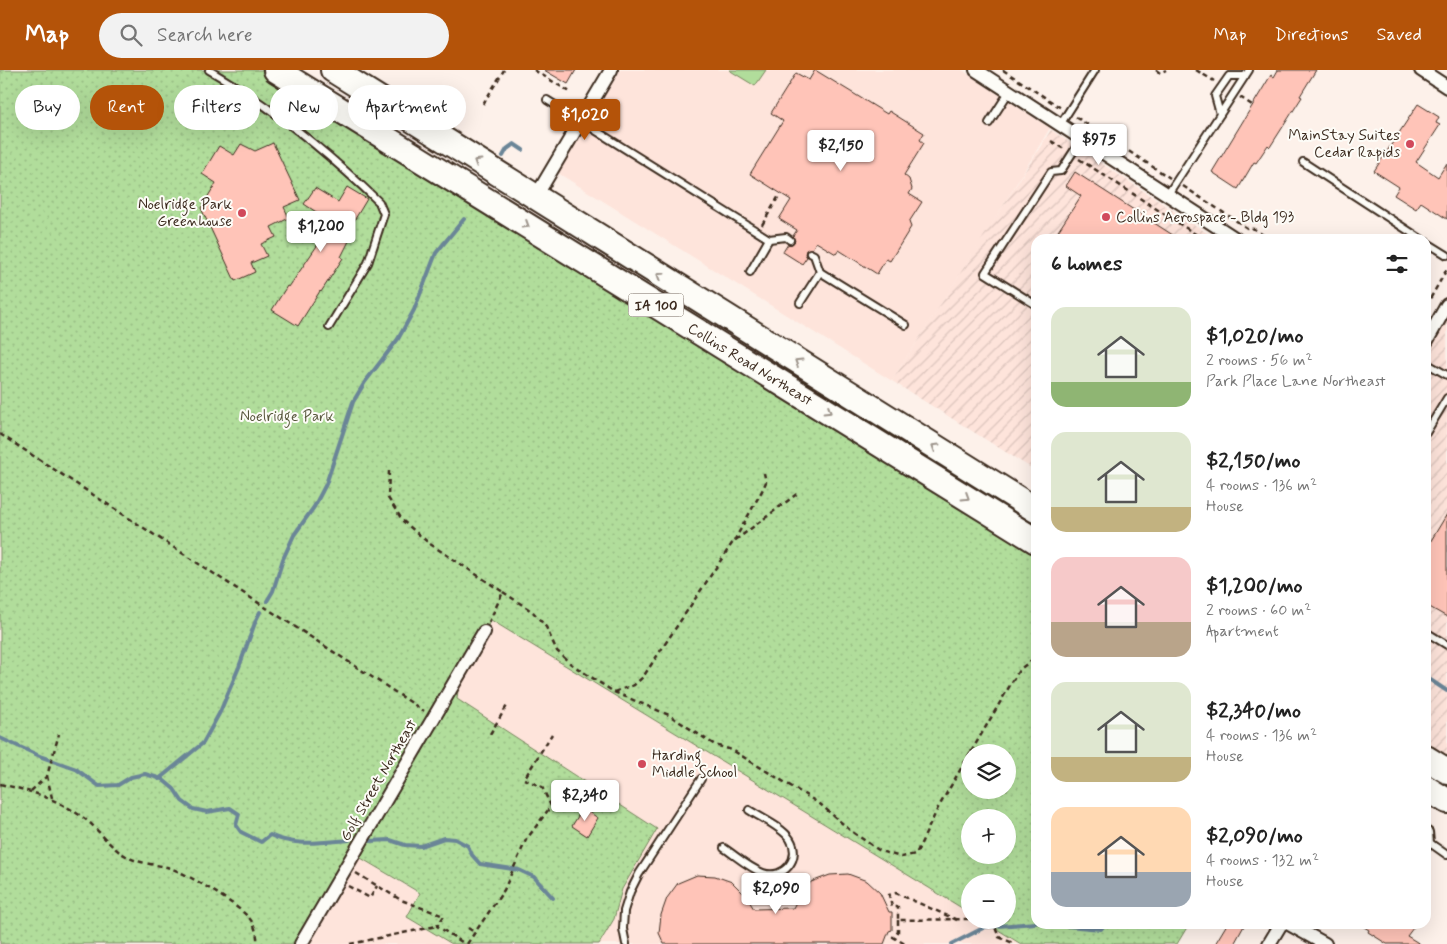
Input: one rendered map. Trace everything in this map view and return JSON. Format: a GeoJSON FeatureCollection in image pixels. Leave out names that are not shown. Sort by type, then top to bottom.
{"type":"FeatureCollection","features":[{"type":"Feature","properties":{"kind":"highway","name":"Collins Road Northeast"},"geometry":{"type":"LineString","coordinates":[[276,70],[300,85]]}},
{"type":"Feature","properties":{"kind":"highway","name":"Collins Road Northeast"},"geometry":{"type":"LineString","coordinates":[[333,70],[1031,507]]}},
{"type":"Feature","properties":{"kind":"highway","name":"Collins Road Northeast"},"geometry":{"type":"LineString","coordinates":[[338,108],[381,122],[517,204],[535,198]]}},
{"type":"Feature","properties":{"kind":"highway","name":"Collins Road Northeast"},"geometry":{"type":"LineString","coordinates":[[338,109],[1031,537]]}},
{"type":"Feature","properties":{"kind":"highway"},"geometry":{"type":"LineString","coordinates":[[1431,761],[1447,771]]}},
{"type":"Feature","properties":{"kind":"highway"},"geometry":{"type":"LineString","coordinates":[[1431,791],[1447,802]]}},
{"type":"Feature","properties":{"kind":"street"},"geometry":{"type":"LineString","coordinates":[[535,198],[611,70]]}},
{"type":"Feature","properties":{"kind":"street"},"geometry":{"type":"LineString","coordinates":[[976,70],[1228,234]]}},
{"type":"Feature","properties":{"kind":"street"},"geometry":{"type":"LineString","coordinates":[[1420,70],[1447,87]]}},
{"type":"Feature","properties":{"kind":"street"},"geometry":{"type":"LineString","coordinates":[[1431,333],[1447,305]]}},
{"type":"Feature","properties":{"kind":"street","name":"Golf Street Northeast"},"geometry":{"type":"LineString","coordinates":[[301,944],[484,632]]}},
{"type":"Feature","properties":{"kind":"street"},"geometry":{"type":"LineString","coordinates":[[1269,944],[1278,929]]}},
{"type":"Feature","properties":{"kind":"street"},"geometry":{"type":"LineString","coordinates":[[1298,929],[1325,944]]}},
{"type":"Feature","properties":{"kind":"lane"},"geometry":{"type":"LineString","coordinates":[[209,70],[229,81],[277,114],[314,143],[379,202],[384,214],[368,263],[329,327]]}},
{"type":"Feature","properties":{"kind":"lane"},"geometry":{"type":"LineString","coordinates":[[1060,125],[1095,70]]}},
{"type":"Feature","properties":{"kind":"lane"},"geometry":{"type":"LineString","coordinates":[[1168,194],[1247,73]]}},
{"type":"Feature","properties":{"kind":"lane"},"geometry":{"type":"LineString","coordinates":[[1220,114],[1215,96],[1229,76],[1247,73]]}},
{"type":"Feature","properties":{"kind":"lane"},"geometry":{"type":"LineString","coordinates":[[989,123],[1009,92]]}},
{"type":"Feature","properties":{"kind":"lane"},"geometry":{"type":"LineString","coordinates":[[547,100],[769,239],[786,237],[790,240]]}},
{"type":"Feature","properties":{"kind":"lane"},"geometry":{"type":"LineString","coordinates":[[1031,302],[985,273],[1051,172],[1061,171],[1082,138]]}},
{"type":"Feature","properties":{"kind":"lane"},"geometry":{"type":"LineString","coordinates":[[1303,162],[1413,234]]}},
{"type":"Feature","properties":{"kind":"lane"},"geometry":{"type":"LineString","coordinates":[[750,272],[769,239]]}},
{"type":"Feature","properties":{"kind":"lane"},"geometry":{"type":"LineString","coordinates":[[1431,245],[1447,255]]}},
{"type":"Feature","properties":{"kind":"lane"},"geometry":{"type":"LineString","coordinates":[[810,253],[814,255],[820,272],[906,325]]}},
{"type":"Feature","properties":{"kind":"lane"},"geometry":{"type":"LineString","coordinates":[[800,303],[820,272]]}},
{"type":"Feature","properties":{"kind":"lane"},"geometry":{"type":"LineString","coordinates":[[1431,366],[1447,376]]}},
{"type":"Feature","properties":{"kind":"lane"},"geometry":{"type":"LineString","coordinates":[[1431,425],[1447,398]]}},
{"type":"Feature","properties":{"kind":"lane"},"geometry":{"type":"LineString","coordinates":[[1431,635],[1447,645]]}},
{"type":"Feature","properties":{"kind":"lane"},"geometry":{"type":"LineString","coordinates":[[626,944],[623,929],[624,911],[630,892],[639,874],[701,779]]}},
{"type":"Feature","properties":{"kind":"lane"},"geometry":{"type":"LineString","coordinates":[[724,848],[764,873],[782,872],[790,866],[795,856],[794,846],[789,837],[749,810]]}},
{"type":"Feature","properties":{"kind":"lane"},"geometry":{"type":"LineString","coordinates":[[1431,847],[1447,855]]}},
{"type":"Feature","properties":{"kind":"path"},"geometry":{"type":"LineString","coordinates":[[483,104],[504,70]]}},
{"type":"Feature","properties":{"kind":"path"},"geometry":{"type":"LineString","coordinates":[[534,70],[570,92]]}},
{"type":"Feature","properties":{"kind":"path"},"geometry":{"type":"LineString","coordinates":[[1003,70],[1247,228],[1254,229],[1262,234]]}},
{"type":"Feature","properties":{"kind":"path"},"geometry":{"type":"LineString","coordinates":[[1156,70],[1160,73],[1166,70]]}},
{"type":"Feature","properties":{"kind":"path"},"geometry":{"type":"LineString","coordinates":[[1051,140],[1195,234]]}},
{"type":"Feature","properties":{"kind":"path"},"geometry":{"type":"LineString","coordinates":[[758,232],[780,194]]}},
{"type":"Feature","properties":{"kind":"path"},"geometry":{"type":"LineString","coordinates":[[1431,297],[1447,269]]}},
{"type":"Feature","properties":{"kind":"path"},"geometry":{"type":"LineString","coordinates":[[0,434],[433,717]]}},
{"type":"Feature","properties":{"kind":"path"},"geometry":{"type":"LineString","coordinates":[[389,471],[388,498],[403,521],[430,544],[533,612],[546,626],[557,652],[571,664],[614,692],[669,715],[716,745],[732,750],[820,804],[851,831],[880,851],[901,856],[916,854],[938,808],[961,768]]}},
{"type":"Feature","properties":{"kind":"path"},"geometry":{"type":"LineString","coordinates":[[614,692],[634,685],[643,677],[733,542],[763,489],[766,482],[764,473]]}},
{"type":"Feature","properties":{"kind":"path"},"geometry":{"type":"LineString","coordinates":[[733,542],[798,493]]}},
{"type":"Feature","properties":{"kind":"path"},"geometry":{"type":"LineString","coordinates":[[484,632],[503,592]]}},
{"type":"Feature","properties":{"kind":"path"},"geometry":{"type":"LineString","coordinates":[[975,744],[1020,670],[1031,661]]}},
{"type":"Feature","properties":{"kind":"path"},"geometry":{"type":"LineString","coordinates":[[490,734],[508,704]]}},
{"type":"Feature","properties":{"kind":"path"},"geometry":{"type":"LineString","coordinates":[[52,798],[47,776],[59,734]]}},
{"type":"Feature","properties":{"kind":"path"},"geometry":{"type":"LineString","coordinates":[[350,944],[438,926],[466,944],[504,890],[526,840],[551,806],[542,787],[524,779],[552,734]]}},
{"type":"Feature","properties":{"kind":"path"},"geometry":{"type":"LineString","coordinates":[[31,791],[47,776]]}},
{"type":"Feature","properties":{"kind":"path"},"geometry":{"type":"LineString","coordinates":[[0,784],[52,798],[73,810],[91,824],[117,851],[128,858],[170,869],[198,882],[242,911],[252,921],[258,939],[257,944]]}},
{"type":"Feature","properties":{"kind":"path"},"geometry":{"type":"LineString","coordinates":[[346,867],[407,903],[426,908],[444,916],[438,926]]}},
{"type":"Feature","properties":{"kind":"path"},"geometry":{"type":"LineString","coordinates":[[338,880],[370,898],[377,886]]}},
{"type":"Feature","properties":{"kind":"path"},"geometry":{"type":"LineString","coordinates":[[905,944],[893,937],[898,932],[898,907],[892,907],[889,895],[896,894],[957,920]]}},
{"type":"Feature","properties":{"kind":"path"},"geometry":{"type":"LineString","coordinates":[[898,920],[961,920]]}},
{"type":"Feature","properties":{"kind":"path"},"geometry":{"type":"LineString","coordinates":[[468,928],[474,932]]}},
{"type":"Feature","properties":{"kind":"path"},"geometry":{"type":"LineString","coordinates":[[996,929],[1000,937],[1015,944]]}},
{"type":"Feature","properties":{"kind":"shaded area"},"geometry":{"type":"Polygon","coordinates":[[[620,70],[962,70],[1050,128],[989,229],[892,381],[558,173],[620,70]]]}},
{"type":"Feature","properties":{"kind":"shaded area"},"geometry":{"type":"Polygon","coordinates":[[[1051,130],[1208,234],[1031,234],[1031,468],[892,381],[1051,130]]]}},
{"type":"Feature","properties":{"kind":"shaded area"},"geometry":{"type":"Polygon","coordinates":[[[1447,305],[1447,771],[1431,761],[1431,333],[1447,305]]]}},
{"type":"Feature","properties":{"kind":"shaded area","name":"Harding Middle School"},"geometry":{"type":"Polygon","coordinates":[[[491,620],[961,907],[961,929],[997,929],[1021,944],[599,944],[614,919],[622,890],[635,865],[457,699],[460,672],[491,620]]]}},
{"type":"Feature","properties":{"kind":"shaded area"},"geometry":{"type":"Polygon","coordinates":[[[354,854],[420,894],[407,917],[452,944],[301,944],[354,854]]]}},
{"type":"Feature","properties":{"kind":"green space","name":"Noelridge Park"},"geometry":{"type":"Polygon","coordinates":[[[0,70],[276,70],[300,85],[270,85],[270,130],[338,130],[338,108],[348,115],[348,130],[373,130],[1031,538],[1031,929],[1186,929],[1177,944],[1021,944],[997,929],[1016,929],[1016,874],[961,874],[961,907],[491,620],[460,672],[457,699],[657,829],[622,889],[614,919],[599,944],[452,944],[407,917],[420,893],[354,854],[301,944],[0,944],[0,70]]]}},
{"type":"Feature","properties":{"kind":"green space"},"geometry":{"type":"Polygon","coordinates":[[[729,70],[766,70],[755,86],[729,70]]]}},
{"type":"Feature","properties":{"kind":"building"},"geometry":{"type":"Polygon","coordinates":[[[544,70],[576,70],[568,84],[544,70]]]}},
{"type":"Feature","properties":{"kind":"building"},"geometry":{"type":"Polygon","coordinates":[[[815,70],[887,114],[889,111],[924,133],[920,140],[924,143],[904,175],[909,179],[912,189],[909,194],[922,202],[909,222],[911,227],[890,261],[886,259],[877,274],[839,250],[836,254],[816,242],[812,249],[806,250],[805,254],[807,257],[802,264],[783,252],[788,244],[792,244],[795,241],[793,236],[797,230],[779,219],[791,200],[750,174],[783,121],[771,113],[796,73],[809,80],[815,70]]]}},
{"type":"Feature","properties":{"kind":"building"},"geometry":{"type":"Polygon","coordinates":[[[1278,70],[1316,70],[1300,96],[1302,97],[1270,147],[1268,145],[1256,163],[1254,162],[1238,189],[1212,172],[1271,75],[1274,77],[1278,70]]]}},
{"type":"Feature","properties":{"kind":"building","name":"MainStay Suites Cedar Rapids"},"geometry":{"type":"Polygon","coordinates":[[[1418,104],[1439,117],[1436,123],[1440,125],[1416,162],[1438,177],[1447,163],[1447,219],[1421,202],[1416,209],[1394,195],[1399,187],[1374,171],[1418,104]]]}},
{"type":"Feature","properties":{"kind":"building","name":"Noelridge Park Greenhouse"},"geometry":{"type":"Polygon","coordinates":[[[273,143],[300,200],[284,207],[289,218],[271,227],[276,237],[261,244],[267,256],[251,263],[255,272],[235,281],[201,208],[216,183],[202,174],[219,146],[234,155],[241,144],[255,151],[273,143]]]}},
{"type":"Feature","properties":{"kind":"building","name":"Collins Aerospace - Bldg 193"},"geometry":{"type":"Polygon","coordinates":[[[1075,172],[1171,234],[1056,234],[1081,196],[1066,186],[1075,172]]]}},
{"type":"Feature","properties":{"kind":"building"},"geometry":{"type":"Polygon","coordinates":[[[347,187],[367,199],[349,229],[353,233],[341,257],[343,258],[298,326],[272,310],[325,234],[320,231],[327,219],[304,204],[315,188],[338,202],[347,187]]]}},
{"type":"Feature","properties":{"kind":"building"},"geometry":{"type":"Polygon","coordinates":[[[1447,514],[1447,617],[1431,608],[1431,541],[1447,514]]]}},
{"type":"Feature","properties":{"kind":"building"},"geometry":{"type":"Polygon","coordinates":[[[583,808],[598,818],[587,836],[572,826],[583,808]]]}},
{"type":"Feature","properties":{"kind":"building"},"geometry":{"type":"Polygon","coordinates":[[[848,874],[867,881],[880,893],[889,912],[892,912],[892,930],[889,931],[884,944],[664,944],[659,933],[661,915],[667,898],[678,883],[697,875],[715,876],[732,882],[746,896],[754,909],[793,908],[799,896],[811,882],[830,875],[848,874]]]}},
{"type":"Feature","properties":{"kind":"building"},"geometry":{"type":"Polygon","coordinates":[[[1224,929],[1242,929],[1234,944],[1215,944],[1224,929]]]}},
{"type":"Feature","properties":{"kind":"building"},"geometry":{"type":"Polygon","coordinates":[[[1367,929],[1412,929],[1407,936],[1420,944],[1387,944],[1368,932],[1367,929]]]}},
{"type":"Feature","properties":{"kind":"waterway"},"geometry":{"type":"LineString","coordinates":[[503,156],[507,149],[514,144],[523,150]]}},
{"type":"Feature","properties":{"kind":"waterway"},"geometry":{"type":"LineString","coordinates":[[267,601],[273,591],[283,559],[294,535],[314,507],[326,484],[353,402],[365,382],[398,339],[414,310],[436,253],[464,219]]}},
{"type":"Feature","properties":{"kind":"waterway"},"geometry":{"type":"LineString","coordinates":[[159,779],[203,743],[220,712],[260,612]]}},
{"type":"Feature","properties":{"kind":"waterway"},"geometry":{"type":"LineString","coordinates":[[1431,680],[1447,691]]}},
{"type":"Feature","properties":{"kind":"waterway"},"geometry":{"type":"LineString","coordinates":[[0,738],[42,757],[76,769],[99,786],[118,785],[131,777],[145,774],[162,779],[174,789],[182,801],[193,809],[207,812],[230,808],[239,814],[236,825],[241,832],[261,842],[270,835],[279,839],[299,842],[349,840]]}},
{"type":"Feature","properties":{"kind":"waterway"},"geometry":{"type":"LineString","coordinates":[[370,841],[390,840],[405,845],[421,846],[444,838],[455,839],[468,846],[472,855],[480,864],[519,870],[534,877],[553,898]]}},
{"type":"Feature","properties":{"kind":"waterway"},"geometry":{"type":"LineString","coordinates":[[952,944],[985,927],[1031,923]]}},
{"type":"Feature","properties":{"kind":"place","name":"MainStay Suites Cedar Rapids"},"geometry":{"type":"Point","coordinates":[1410,144]}},
{"type":"Feature","properties":{"kind":"place","name":"Noelridge Park Greenhouse"},"geometry":{"type":"Point","coordinates":[242,213]}},
{"type":"Feature","properties":{"kind":"place","name":"Collins Aerospace - Bldg 193"},"geometry":{"type":"Point","coordinates":[1106,217]}},
{"type":"Feature","properties":{"kind":"place","name":"Harding Middle School"},"geometry":{"type":"Point","coordinates":[642,764]}}]}
